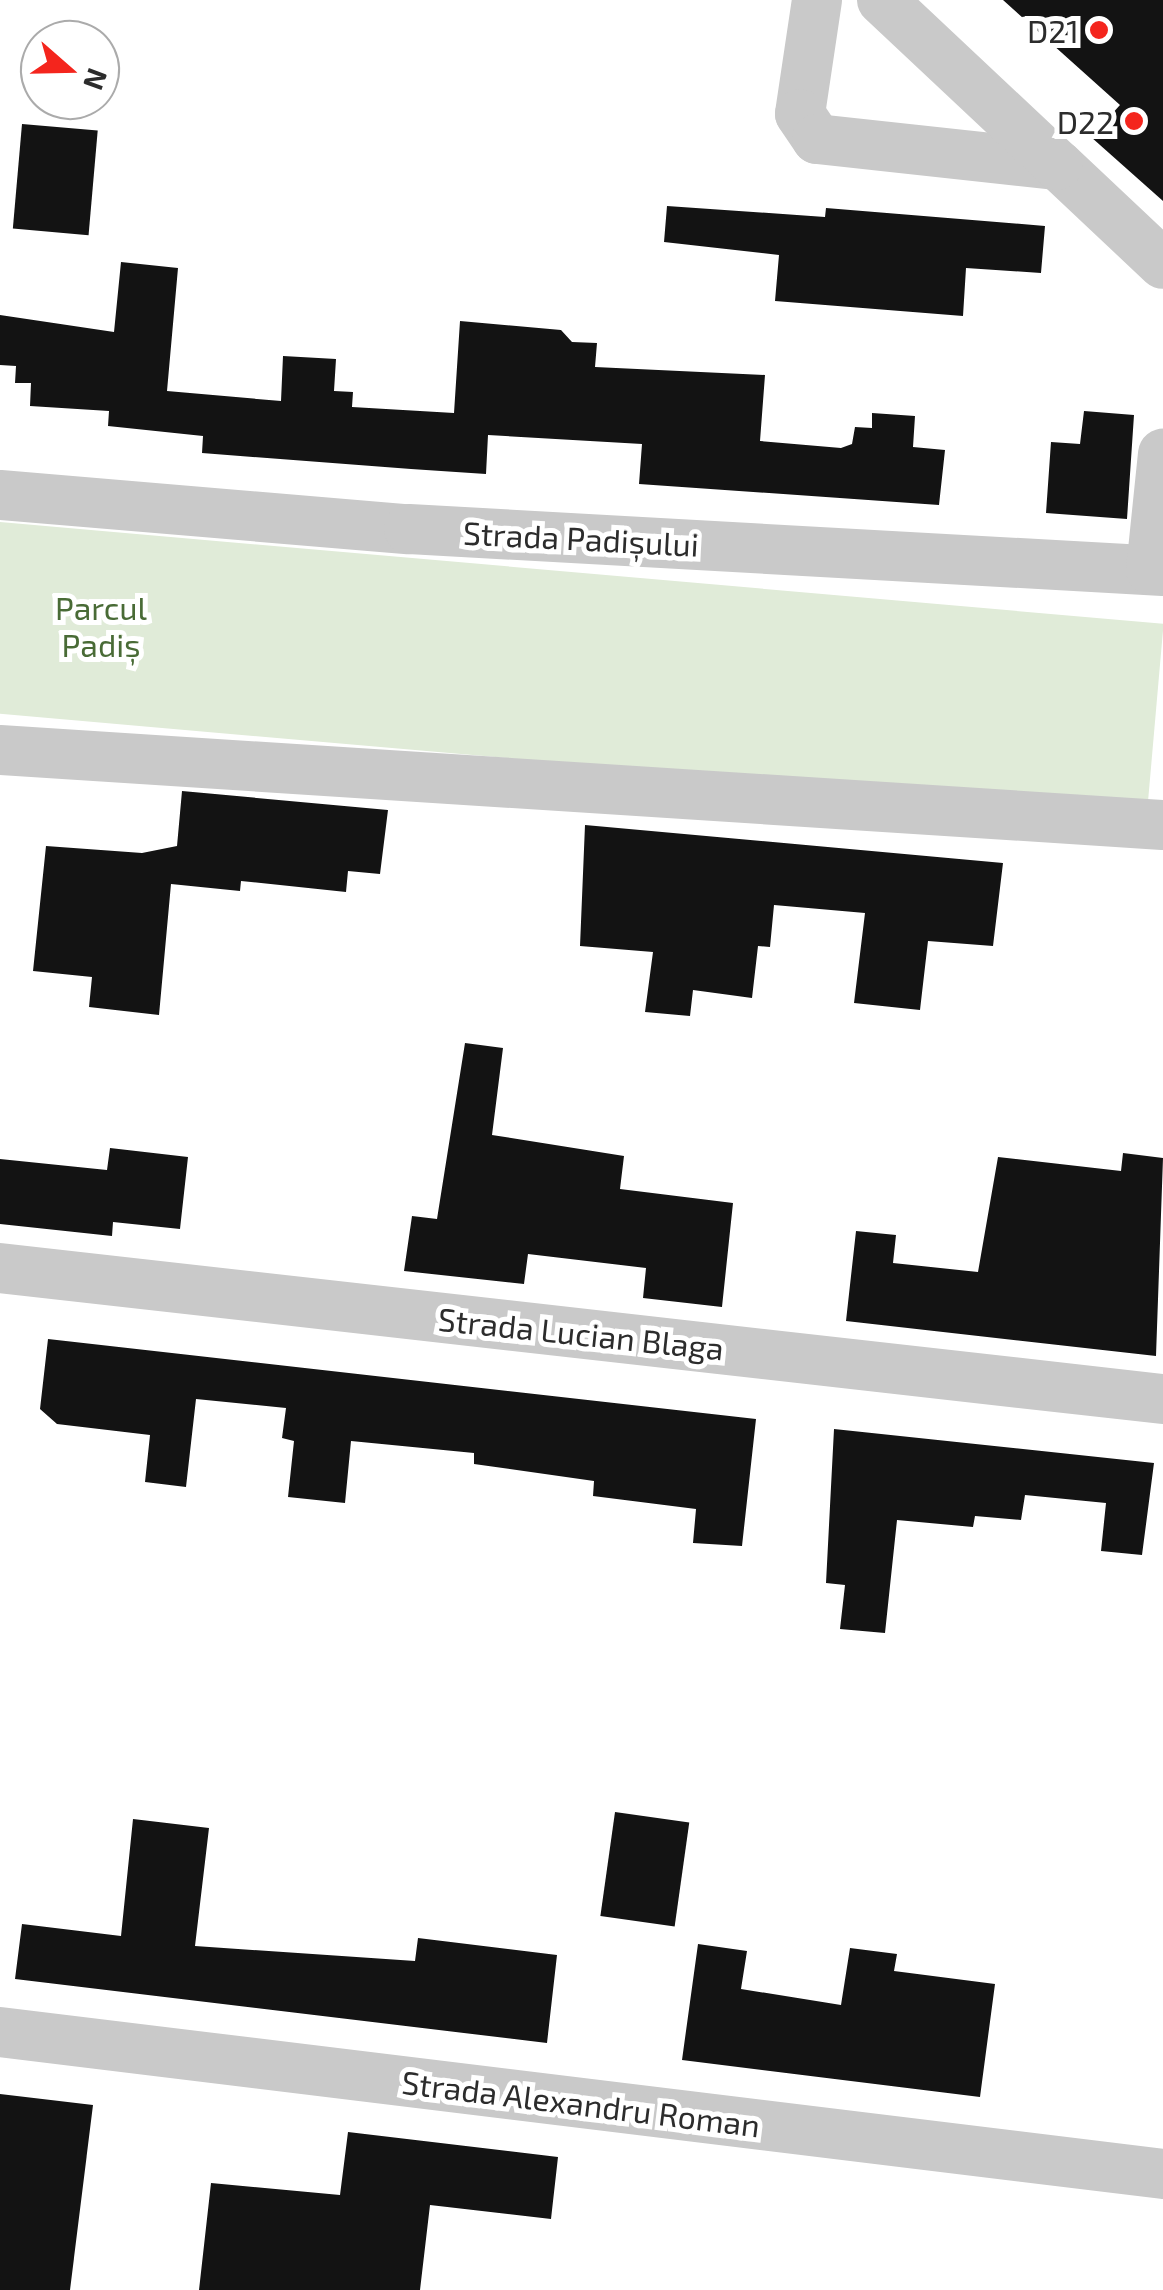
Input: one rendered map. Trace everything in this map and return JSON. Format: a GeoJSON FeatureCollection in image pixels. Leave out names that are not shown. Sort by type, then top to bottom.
{"type":"FeatureCollection","features":[{"type":"Feature","properties":{"kind":"street"},"geometry":{"type":"LineString","coordinates":[[817,0],[800,114],[818,139],[1058,165]]}},
{"type":"Feature","properties":{"kind":"street"},"geometry":{"type":"LineString","coordinates":[[882,0],[1163,264]]}},
{"type":"Feature","properties":{"kind":"street"},"geometry":{"type":"LineString","coordinates":[[1157,571],[1163,454]]}},
{"type":"Feature","properties":{"kind":"street","name":"Strada Padișului"},"geometry":{"type":"LineString","coordinates":[[0,495],[409,529],[1157,571]]}},
{"type":"Feature","properties":{"kind":"street"},"geometry":{"type":"LineString","coordinates":[[0,750],[1163,825]]}},
{"type":"Feature","properties":{"kind":"street","name":"Strada Lucian Blaga"},"geometry":{"type":"LineString","coordinates":[[0,1268],[1163,1400]]}},
{"type":"Feature","properties":{"kind":"street","name":"Strada Alexandru Roman"},"geometry":{"type":"LineString","coordinates":[[0,2032],[1163,2174]]}},
{"type":"Feature","properties":{"kind":"green space","name":"Parcul Padiș"},"geometry":{"type":"Polygon","coordinates":[[[0,522],[1163,624],[1147,814],[0,714],[0,522]]]}},
{"type":"Feature","properties":{"kind":"building","name":"D21"},"geometry":{"type":"Polygon","coordinates":[[[1003,0],[1163,0],[1163,201],[1091,137],[1120,105],[1003,0]]]}},
{"type":"Feature","properties":{"kind":"building"},"geometry":{"type":"Polygon","coordinates":[[[22,124],[98,131],[89,235],[13,229],[22,124]]]}},
{"type":"Feature","properties":{"kind":"building"},"geometry":{"type":"Polygon","coordinates":[[[667,206],[825,217],[826,208],[1045,226],[1041,273],[966,268],[963,316],[775,301],[779,255],[664,242],[667,206]]]}},
{"type":"Feature","properties":{"kind":"building"},"geometry":{"type":"Polygon","coordinates":[[[121,262],[178,268],[167,391],[281,401],[283,356],[336,359],[334,391],[353,392],[352,407],[454,413],[460,321],[561,330],[572,342],[597,343],[595,367],[765,375],[760,441],[841,448],[852,444],[855,427],[872,428],[872,413],[915,416],[913,447],[945,450],[939,505],[639,484],[642,444],[488,435],[486,474],[202,453],[203,436],[108,426],[109,411],[30,406],[31,383],[15,383],[16,366],[0,365],[0,315],[114,332],[121,262]]]}},
{"type":"Feature","properties":{"kind":"building"},"geometry":{"type":"Polygon","coordinates":[[[1084,411],[1134,415],[1127,519],[1046,513],[1051,442],[1080,444],[1084,411]]]}},
{"type":"Feature","properties":{"kind":"building"},"geometry":{"type":"Polygon","coordinates":[[[182,791],[388,810],[380,874],[348,871],[346,892],[241,881],[240,891],[171,884],[159,1015],[89,1007],[92,977],[33,971],[46,846],[142,853],[177,846],[182,791]]]}},
{"type":"Feature","properties":{"kind":"building"},"geometry":{"type":"Polygon","coordinates":[[[585,825],[1003,863],[993,946],[928,941],[920,1010],[854,1003],[865,913],[774,905],[770,947],[758,946],[752,998],[693,990],[690,1016],[645,1012],[653,952],[580,946],[585,825]]]}},
{"type":"Feature","properties":{"kind":"building"},"geometry":{"type":"Polygon","coordinates":[[[465,1043],[503,1048],[492,1135],[624,1156],[620,1189],[733,1203],[722,1307],[643,1298],[646,1268],[528,1254],[524,1284],[404,1271],[412,1216],[437,1219],[465,1043]]]}},
{"type":"Feature","properties":{"kind":"building"},"geometry":{"type":"Polygon","coordinates":[[[110,1148],[188,1157],[180,1229],[113,1222],[112,1236],[0,1224],[0,1159],[107,1170],[110,1148]]]}},
{"type":"Feature","properties":{"kind":"building"},"geometry":{"type":"Polygon","coordinates":[[[1123,1153],[1163,1158],[1156,1356],[846,1321],[856,1231],[896,1235],[893,1263],[978,1272],[998,1157],[1121,1171],[1123,1153]]]}},
{"type":"Feature","properties":{"kind":"building"},"geometry":{"type":"Polygon","coordinates":[[[48,1339],[756,1419],[742,1546],[693,1543],[696,1509],[593,1496],[594,1481],[474,1464],[474,1453],[351,1441],[345,1503],[288,1497],[294,1441],[282,1438],[286,1408],[196,1399],[186,1487],[145,1482],[150,1435],[57,1424],[40,1409],[48,1339]]]}},
{"type":"Feature","properties":{"kind":"building"},"geometry":{"type":"Polygon","coordinates":[[[834,1429],[1154,1463],[1142,1555],[1101,1551],[1106,1503],[1025,1495],[1021,1520],[975,1516],[973,1527],[897,1520],[885,1633],[840,1629],[845,1585],[826,1583],[834,1429]]]}},
{"type":"Feature","properties":{"kind":"building"},"geometry":{"type":"Polygon","coordinates":[[[615,1812],[689,1822],[675,1926],[600,1916],[615,1812]]]}},
{"type":"Feature","properties":{"kind":"building"},"geometry":{"type":"Polygon","coordinates":[[[133,1819],[209,1828],[195,1946],[415,1961],[418,1938],[557,1955],[547,2043],[15,1979],[22,1924],[121,1936],[133,1819]]]}},
{"type":"Feature","properties":{"kind":"building"},"geometry":{"type":"Polygon","coordinates":[[[698,1944],[747,1951],[741,1989],[841,2005],[850,1948],[897,1954],[894,1971],[995,1984],[980,2097],[682,2060],[698,1944]]]}},
{"type":"Feature","properties":{"kind":"building"},"geometry":{"type":"Polygon","coordinates":[[[0,2094],[93,2105],[70,2290],[0,2290],[0,2094]]]}},
{"type":"Feature","properties":{"kind":"building"},"geometry":{"type":"Polygon","coordinates":[[[348,2132],[558,2157],[551,2219],[430,2205],[420,2290],[199,2290],[211,2183],[340,2195],[348,2132]]]}},
{"type":"Feature","properties":{"kind":"place","name":"D21"},"geometry":{"type":"Point","coordinates":[1099,30]}},
{"type":"Feature","properties":{"kind":"place","name":"D22"},"geometry":{"type":"Point","coordinates":[1134,121]}}]}
